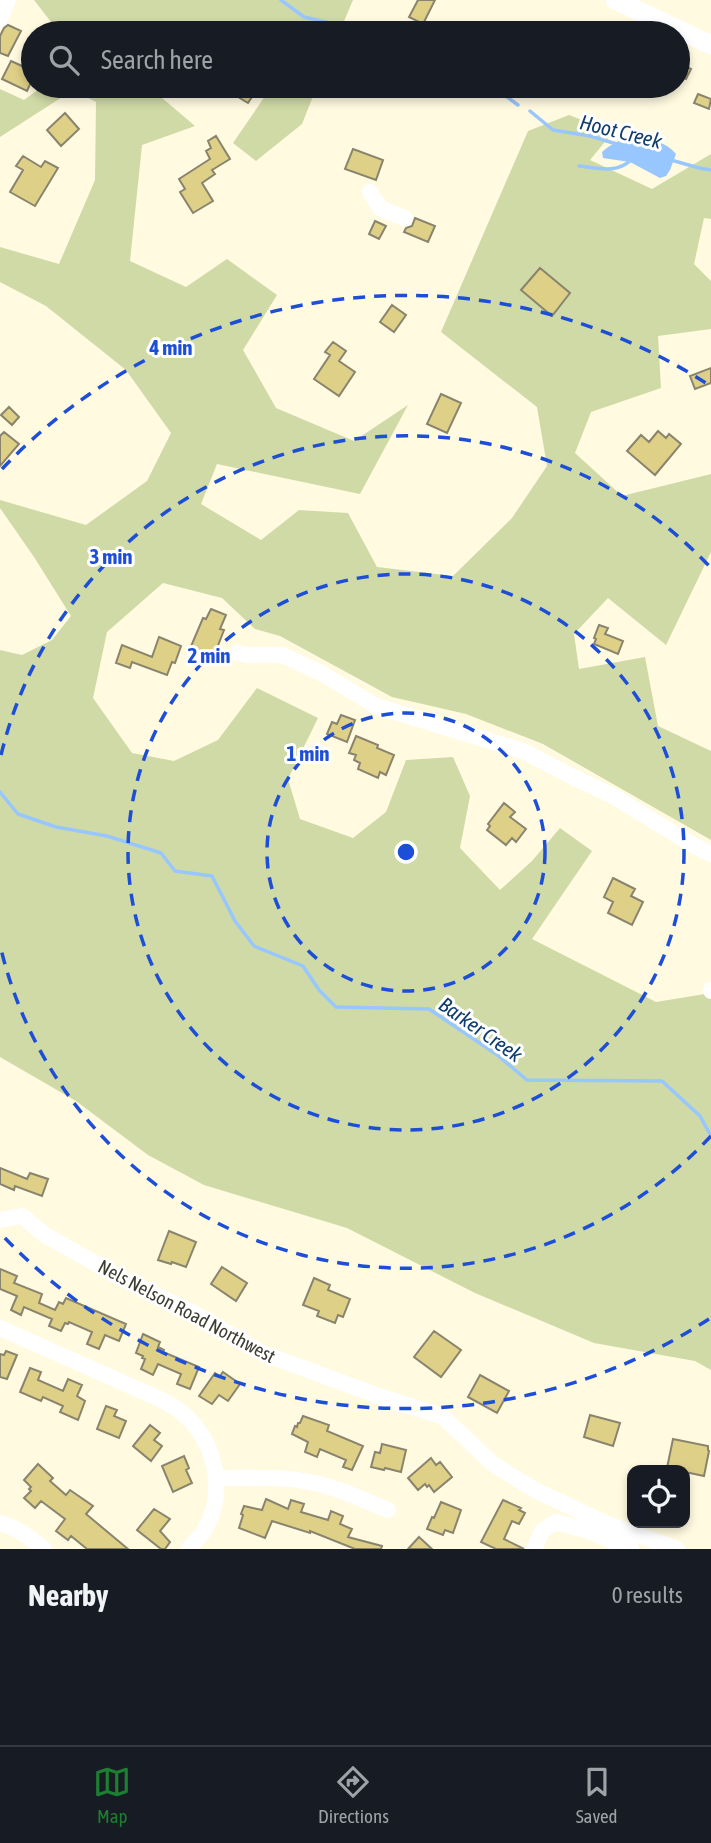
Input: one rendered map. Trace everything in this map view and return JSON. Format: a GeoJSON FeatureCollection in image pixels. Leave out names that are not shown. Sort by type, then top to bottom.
{"type":"FeatureCollection","features":[{"type":"Feature","properties":{"kind":"main road"},"geometry":{"type":"LineString","coordinates":[[615,0],[660,21]]}},
{"type":"Feature","properties":{"kind":"main road"},"geometry":{"type":"LineString","coordinates":[[690,35],[711,45]]}},
{"type":"Feature","properties":{"kind":"street"},"geometry":{"type":"LineString","coordinates":[[0,19],[8,0]]}},
{"type":"Feature","properties":{"kind":"street"},"geometry":{"type":"LineString","coordinates":[[370,192],[381,209],[405,218]]}},
{"type":"Feature","properties":{"kind":"street"},"geometry":{"type":"LineString","coordinates":[[238,653],[282,655],[321,673],[376,706],[523,751],[613,796],[711,854]]}},
{"type":"Feature","properties":{"kind":"street","name":"Nels Nelson Road Northwest"},"geometry":{"type":"LineString","coordinates":[[0,1220],[22,1216],[44,1234],[125,1280],[197,1315],[262,1353],[387,1399],[442,1416],[493,1464],[535,1490],[605,1523],[677,1549]]}},
{"type":"Feature","properties":{"kind":"street"},"geometry":{"type":"LineString","coordinates":[[0,1328],[148,1394],[179,1410],[191,1421],[204,1438],[215,1464],[216,1479],[213,1510],[204,1531],[189,1549]]}},
{"type":"Feature","properties":{"kind":"street"},"geometry":{"type":"LineString","coordinates":[[216,1479],[271,1478],[311,1482],[349,1493],[388,1510]]}},
{"type":"Feature","properties":{"kind":"street"},"geometry":{"type":"LineString","coordinates":[[534,1549],[542,1531],[556,1522],[589,1531],[631,1549]]}},
{"type":"Feature","properties":{"kind":"street"},"geometry":{"type":"LineString","coordinates":[[0,1523],[25,1534],[44,1549]]}},
{"type":"Feature","properties":{"kind":"green space"},"geometry":{"type":"Polygon","coordinates":[[[34,0],[353,0],[344,21],[50,21],[34,0]]]}},
{"type":"Feature","properties":{"kind":"green space"},"geometry":{"type":"Polygon","coordinates":[[[0,89],[24,100],[61,98],[0,137],[0,89]]]}},
{"type":"Feature","properties":{"kind":"green space"},"geometry":{"type":"Polygon","coordinates":[[[88,98],[162,98],[195,126],[142,145],[130,261],[186,287],[227,259],[277,295],[243,350],[276,408],[354,441],[408,405],[360,494],[217,464],[201,504],[261,540],[299,510],[348,513],[377,567],[453,576],[512,518],[547,466],[537,407],[441,332],[528,131],[569,115],[613,132],[590,160],[652,189],[711,154],[711,219],[704,218],[694,264],[711,281],[711,329],[658,336],[661,388],[591,412],[575,453],[622,496],[711,474],[711,552],[666,645],[608,598],[574,634],[579,669],[645,657],[658,726],[711,751],[711,840],[543,744],[466,714],[392,697],[280,636],[255,629],[222,598],[163,583],[107,632],[93,698],[132,753],[174,761],[218,740],[257,688],[318,718],[288,779],[300,819],[353,838],[386,812],[406,760],[453,757],[470,796],[460,848],[500,890],[532,861],[560,828],[592,851],[532,939],[656,1002],[711,993],[711,1370],[695,1361],[594,1343],[475,1293],[347,1228],[204,1185],[148,1155],[76,1101],[0,1057],[0,650],[22,655],[52,640],[71,616],[0,508],[0,500],[86,525],[147,481],[171,433],[126,370],[46,306],[0,282],[0,247],[59,264],[95,180],[96,102],[88,98]]]}},
{"type":"Feature","properties":{"kind":"green space"},"geometry":{"type":"Polygon","coordinates":[[[264,98],[312,98],[302,124],[256,161],[233,143],[264,98]]]}},
{"type":"Feature","properties":{"kind":"water"},"geometry":{"type":"Polygon","coordinates":[[[635,136],[663,144],[676,154],[666,176],[660,178],[630,162],[603,158],[602,152],[609,146],[635,136]]]}},
{"type":"Feature","properties":{"kind":"building"},"geometry":{"type":"Polygon","coordinates":[[[418,0],[435,0],[424,21],[409,17],[418,0]]]}},
{"type":"Feature","properties":{"kind":"building"},"geometry":{"type":"Polygon","coordinates":[[[8,25],[21,31],[8,56],[0,53],[0,36],[8,25]]]}},
{"type":"Feature","properties":{"kind":"building"},"geometry":{"type":"Polygon","coordinates":[[[11,61],[21,66],[21,88],[2,79],[11,61]]]}},
{"type":"Feature","properties":{"kind":"building"},"geometry":{"type":"Polygon","coordinates":[[[698,94],[711,99],[709,109],[694,103],[698,94]]]}},
{"type":"Feature","properties":{"kind":"building"},"geometry":{"type":"Polygon","coordinates":[[[65,113],[79,129],[61,146],[47,130],[65,113]]]}},
{"type":"Feature","properties":{"kind":"building"},"geometry":{"type":"Polygon","coordinates":[[[216,136],[230,159],[212,170],[215,174],[202,183],[213,201],[193,213],[180,192],[185,189],[179,179],[210,159],[206,151],[211,148],[208,141],[216,136]]]}},
{"type":"Feature","properties":{"kind":"building"},"geometry":{"type":"Polygon","coordinates":[[[353,149],[383,160],[376,180],[345,169],[353,149]]]}},
{"type":"Feature","properties":{"kind":"building"},"geometry":{"type":"Polygon","coordinates":[[[23,156],[41,167],[45,161],[58,168],[35,206],[10,192],[23,170],[16,166],[23,156]]]}},
{"type":"Feature","properties":{"kind":"building"},"geometry":{"type":"Polygon","coordinates":[[[415,218],[435,226],[428,242],[404,232],[412,226],[415,218]]]}},
{"type":"Feature","properties":{"kind":"building"},"geometry":{"type":"Polygon","coordinates":[[[375,221],[386,226],[379,239],[369,234],[375,221]]]}},
{"type":"Feature","properties":{"kind":"building"},"geometry":{"type":"Polygon","coordinates":[[[540,268],[570,293],[552,316],[521,290],[540,268]]]}},
{"type":"Feature","properties":{"kind":"building"},"geometry":{"type":"Polygon","coordinates":[[[392,305],[406,315],[394,332],[380,322],[392,305]]]}},
{"type":"Feature","properties":{"kind":"building"},"geometry":{"type":"Polygon","coordinates":[[[333,342],[346,351],[339,361],[355,372],[339,396],[314,379],[330,355],[325,352],[333,342]]]}},
{"type":"Feature","properties":{"kind":"building"},"geometry":{"type":"Polygon","coordinates":[[[711,368],[711,383],[695,389],[690,376],[711,368]]]}},
{"type":"Feature","properties":{"kind":"building"},"geometry":{"type":"Polygon","coordinates":[[[441,394],[461,403],[447,433],[427,424],[441,394]]]}},
{"type":"Feature","properties":{"kind":"building"},"geometry":{"type":"Polygon","coordinates":[[[9,407],[19,417],[12,425],[1,415],[9,407]]]}},
{"type":"Feature","properties":{"kind":"building"},"geometry":{"type":"Polygon","coordinates":[[[658,431],[666,438],[669,434],[681,444],[655,475],[627,451],[641,435],[649,442],[658,431]]]}},
{"type":"Feature","properties":{"kind":"building"},"geometry":{"type":"Polygon","coordinates":[[[4,432],[19,444],[0,466],[0,436],[4,432]]]}},
{"type":"Feature","properties":{"kind":"building"},"geometry":{"type":"Polygon","coordinates":[[[211,609],[226,615],[220,629],[224,630],[212,661],[189,651],[203,618],[206,619],[211,609]]]}},
{"type":"Feature","properties":{"kind":"building"},"geometry":{"type":"Polygon","coordinates":[[[599,625],[608,628],[605,634],[623,641],[618,654],[594,644],[599,625]]]}},
{"type":"Feature","properties":{"kind":"building"},"geometry":{"type":"Polygon","coordinates":[[[159,637],[181,646],[167,675],[132,662],[130,668],[116,663],[122,645],[152,657],[159,637]]]}},
{"type":"Feature","properties":{"kind":"building"},"geometry":{"type":"Polygon","coordinates":[[[341,715],[355,720],[347,742],[327,734],[332,722],[337,724],[341,715]]]}},
{"type":"Feature","properties":{"kind":"building"},"geometry":{"type":"Polygon","coordinates":[[[356,736],[394,755],[386,775],[380,772],[378,778],[358,769],[360,763],[354,760],[356,755],[349,753],[356,736]]]}},
{"type":"Feature","properties":{"kind":"building"},"geometry":{"type":"Polygon","coordinates":[[[504,803],[515,812],[510,817],[526,829],[516,842],[512,838],[506,845],[487,830],[490,826],[488,824],[504,803]]]}},
{"type":"Feature","properties":{"kind":"building"},"geometry":{"type":"Polygon","coordinates":[[[613,878],[635,889],[631,896],[643,902],[632,925],[608,913],[613,902],[604,897],[613,878]]]}},
{"type":"Feature","properties":{"kind":"building"},"geometry":{"type":"Polygon","coordinates":[[[0,1168],[27,1179],[30,1173],[48,1179],[42,1196],[15,1186],[14,1190],[0,1184],[0,1168]]]}},
{"type":"Feature","properties":{"kind":"building"},"geometry":{"type":"Polygon","coordinates":[[[169,1231],[196,1242],[186,1267],[158,1260],[169,1231]]]}},
{"type":"Feature","properties":{"kind":"building"},"geometry":{"type":"Polygon","coordinates":[[[222,1267],[247,1283],[236,1301],[211,1284],[222,1267]]]}},
{"type":"Feature","properties":{"kind":"building"},"geometry":{"type":"Polygon","coordinates":[[[0,1269],[17,1276],[14,1283],[42,1294],[39,1303],[55,1310],[59,1302],[63,1304],[66,1298],[126,1324],[119,1341],[105,1335],[99,1349],[87,1344],[92,1332],[69,1322],[65,1323],[61,1331],[49,1326],[52,1319],[24,1307],[21,1315],[11,1310],[17,1296],[0,1289],[0,1269]]]}},
{"type":"Feature","properties":{"kind":"building"},"geometry":{"type":"Polygon","coordinates":[[[314,1278],[330,1285],[328,1290],[350,1299],[343,1317],[338,1315],[335,1323],[317,1316],[319,1311],[303,1305],[314,1278]]]}},
{"type":"Feature","properties":{"kind":"building"},"geometry":{"type":"Polygon","coordinates":[[[434,1331],[461,1350],[441,1377],[414,1357],[434,1331]]]}},
{"type":"Feature","properties":{"kind":"building"},"geometry":{"type":"Polygon","coordinates":[[[143,1334],[160,1342],[158,1347],[164,1350],[163,1352],[199,1367],[190,1389],[177,1384],[181,1374],[158,1364],[153,1375],[141,1369],[145,1359],[136,1353],[143,1334]]]}},
{"type":"Feature","properties":{"kind":"building"},"geometry":{"type":"Polygon","coordinates":[[[6,1351],[17,1355],[7,1379],[0,1377],[0,1354],[4,1355],[6,1351]]]}},
{"type":"Feature","properties":{"kind":"building"},"geometry":{"type":"Polygon","coordinates":[[[30,1368],[41,1372],[38,1380],[63,1391],[68,1379],[82,1385],[77,1396],[85,1401],[78,1420],[60,1412],[63,1406],[43,1397],[41,1401],[20,1392],[30,1368]]]}},
{"type":"Feature","properties":{"kind":"building"},"geometry":{"type":"Polygon","coordinates":[[[223,1372],[240,1384],[228,1401],[219,1395],[212,1404],[199,1396],[215,1373],[220,1376],[223,1372]]]}},
{"type":"Feature","properties":{"kind":"building"},"geometry":{"type":"Polygon","coordinates":[[[480,1375],[509,1391],[497,1413],[468,1397],[480,1375]]]}},
{"type":"Feature","properties":{"kind":"building"},"geometry":{"type":"Polygon","coordinates":[[[106,1406],[117,1410],[114,1416],[126,1421],[119,1438],[97,1429],[106,1406]]]}},
{"type":"Feature","properties":{"kind":"building"},"geometry":{"type":"Polygon","coordinates":[[[590,1415],[620,1423],[613,1446],[584,1437],[590,1415]]]}},
{"type":"Feature","properties":{"kind":"building"},"geometry":{"type":"Polygon","coordinates":[[[303,1416],[329,1425],[327,1431],[363,1446],[352,1470],[343,1467],[346,1460],[320,1449],[317,1457],[305,1452],[308,1442],[292,1434],[303,1416]]]}},
{"type":"Feature","properties":{"kind":"building"},"geometry":{"type":"Polygon","coordinates":[[[150,1425],[160,1433],[154,1440],[162,1446],[151,1461],[133,1446],[150,1425]]]}},
{"type":"Feature","properties":{"kind":"building"},"geometry":{"type":"Polygon","coordinates":[[[673,1439],[708,1446],[704,1476],[690,1473],[690,1465],[668,1465],[673,1439]]]}},
{"type":"Feature","properties":{"kind":"building"},"geometry":{"type":"Polygon","coordinates":[[[382,1444],[406,1450],[401,1472],[371,1467],[375,1452],[380,1453],[382,1444]]]}},
{"type":"Feature","properties":{"kind":"building"},"geometry":{"type":"Polygon","coordinates":[[[184,1456],[192,1483],[173,1492],[162,1466],[184,1456]]]}},
{"type":"Feature","properties":{"kind":"building"},"geometry":{"type":"Polygon","coordinates":[[[431,1458],[436,1465],[440,1462],[452,1477],[434,1492],[425,1484],[418,1490],[408,1478],[431,1458]]]}},
{"type":"Feature","properties":{"kind":"building"},"geometry":{"type":"Polygon","coordinates":[[[38,1464],[53,1478],[50,1481],[66,1495],[70,1490],[93,1506],[86,1514],[128,1549],[87,1549],[71,1536],[68,1540],[56,1531],[65,1519],[41,1501],[35,1508],[24,1498],[31,1491],[31,1487],[24,1480],[38,1464]]]}},
{"type":"Feature","properties":{"kind":"building"},"geometry":{"type":"Polygon","coordinates":[[[266,1499],[288,1509],[291,1500],[304,1504],[301,1512],[328,1520],[331,1511],[343,1516],[340,1524],[352,1529],[348,1537],[382,1546],[381,1549],[355,1549],[310,1531],[272,1521],[265,1538],[239,1528],[244,1506],[262,1510],[266,1499]]]}},
{"type":"Feature","properties":{"kind":"building"},"geometry":{"type":"Polygon","coordinates":[[[503,1500],[521,1508],[519,1510],[525,1513],[519,1524],[512,1521],[504,1539],[524,1549],[496,1549],[481,1542],[503,1500]]]}},
{"type":"Feature","properties":{"kind":"building"},"geometry":{"type":"Polygon","coordinates":[[[441,1502],[461,1510],[453,1533],[445,1530],[443,1535],[427,1529],[441,1502]]]}},
{"type":"Feature","properties":{"kind":"building"},"geometry":{"type":"Polygon","coordinates":[[[154,1509],[170,1519],[160,1531],[170,1542],[165,1549],[161,1549],[137,1530],[154,1509]]]}},
{"type":"Feature","properties":{"kind":"building"},"geometry":{"type":"Polygon","coordinates":[[[419,1537],[432,1549],[408,1549],[419,1537]]]}},
{"type":"Feature","properties":{"kind":"waterway","name":"Hoot Creek"},"geometry":{"type":"LineString","coordinates":[[281,0],[304,17],[322,21]]}},
{"type":"Feature","properties":{"kind":"waterway","name":"Hoot Creek"},"geometry":{"type":"LineString","coordinates":[[508,98],[518,105]]}},
{"type":"Feature","properties":{"kind":"waterway","name":"Hoot Creek"},"geometry":{"type":"LineString","coordinates":[[530,111],[553,130],[590,136],[620,145]]}},
{"type":"Feature","properties":{"kind":"waterway"},"geometry":{"type":"LineString","coordinates":[[579,166],[613,169],[631,160]]}},
{"type":"Feature","properties":{"kind":"waterway","name":"Hoot Creek"},"geometry":{"type":"LineString","coordinates":[[671,160],[711,170]]}},
{"type":"Feature","properties":{"kind":"waterway","name":"Barker Creek"},"geometry":{"type":"LineString","coordinates":[[0,792],[18,814],[56,827],[107,836],[161,853],[175,871],[212,876],[235,921],[254,946],[303,966],[319,990],[336,1007],[429,1009],[496,1054],[527,1080],[662,1081],[700,1116],[711,1136]]}}]}
